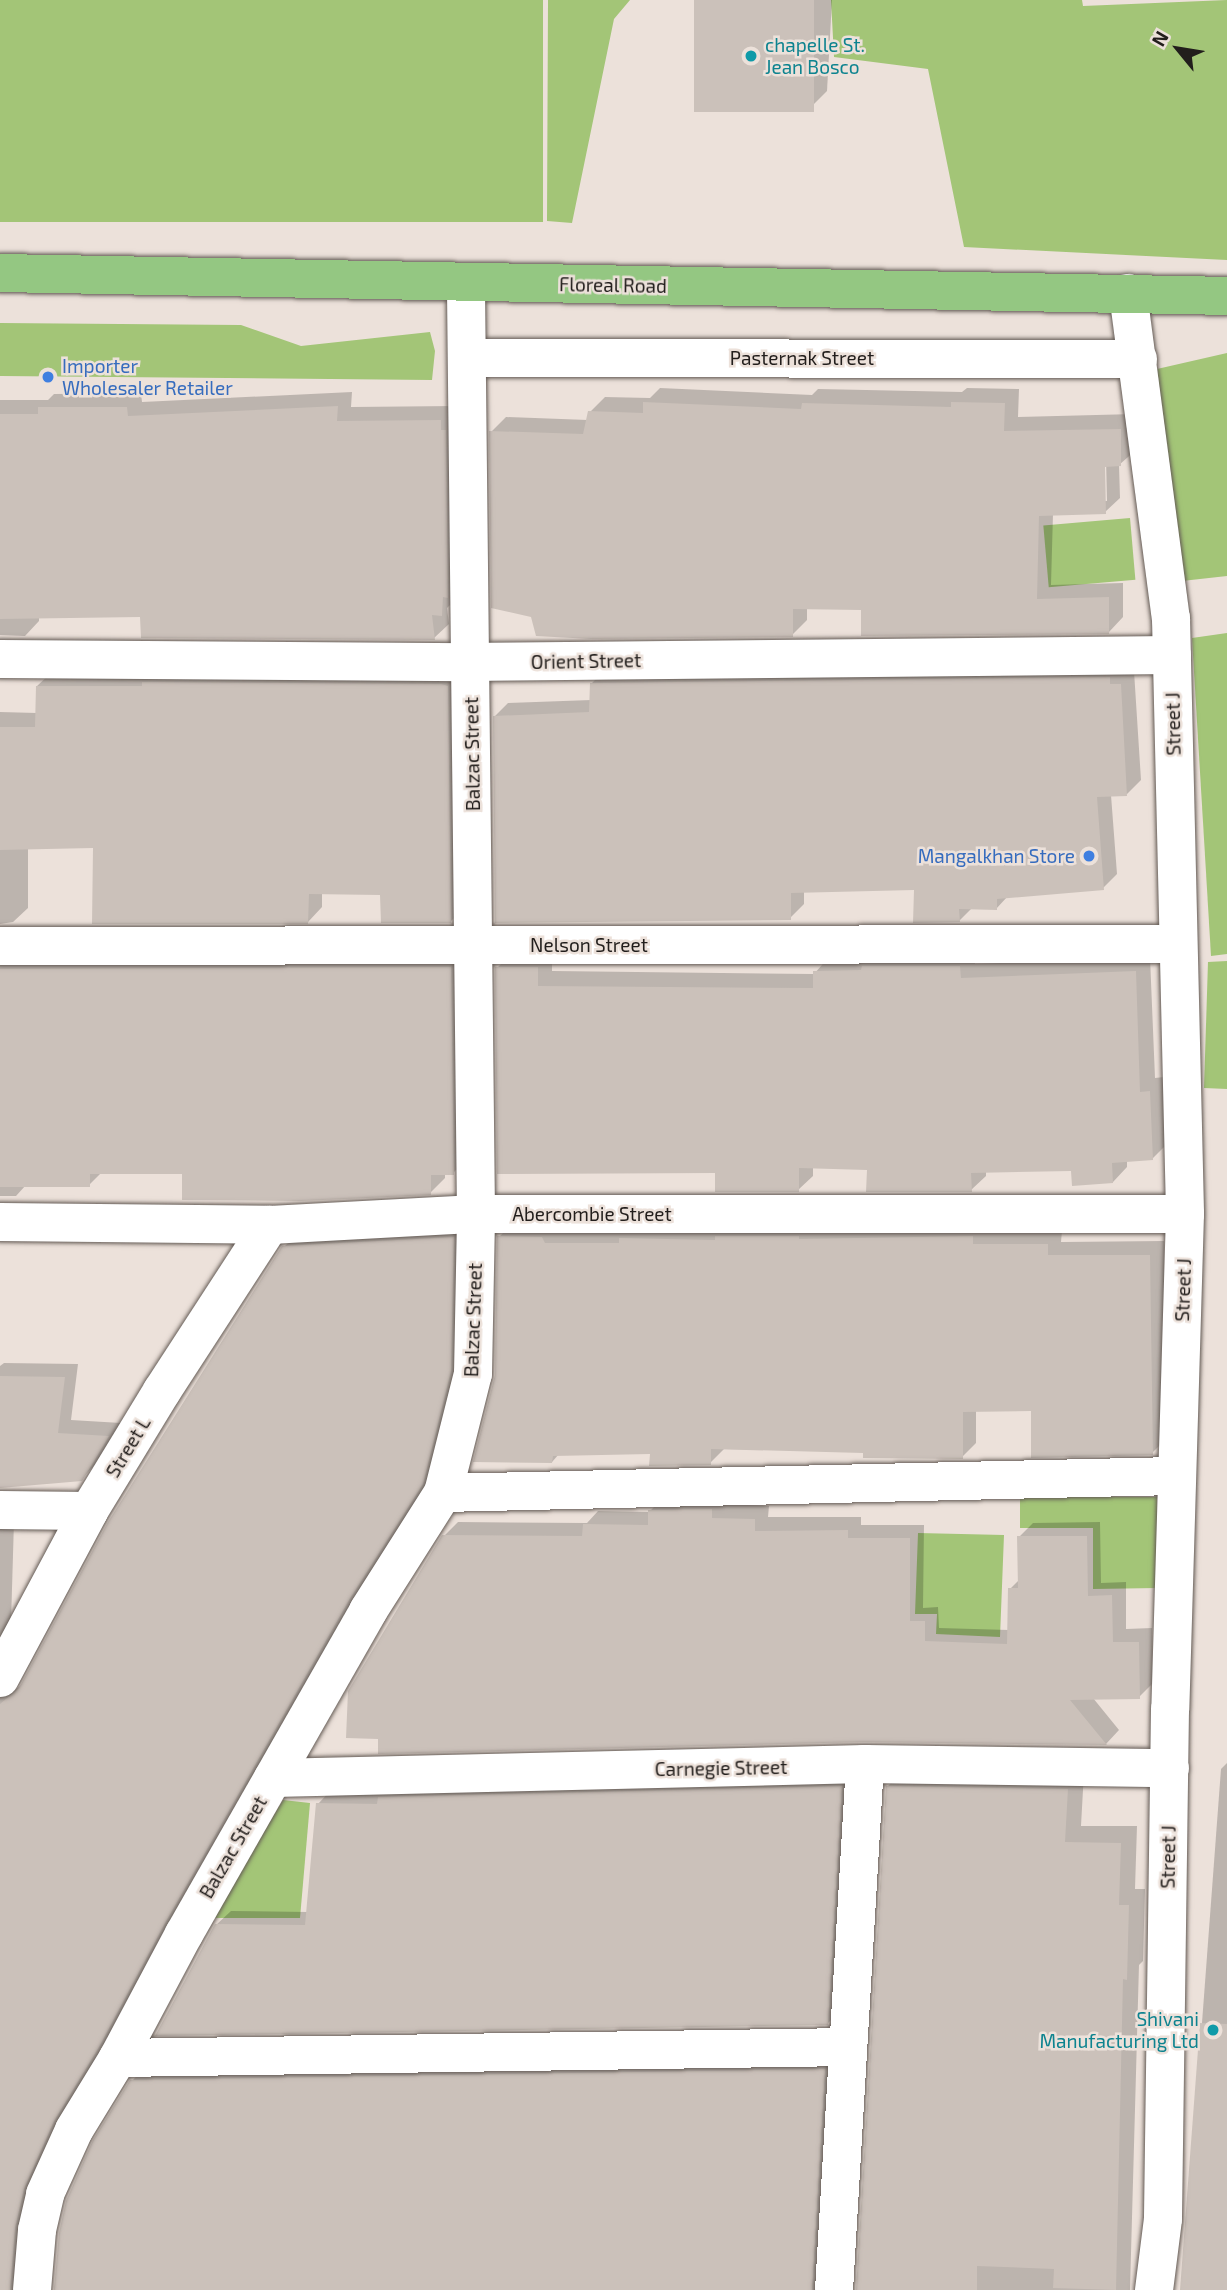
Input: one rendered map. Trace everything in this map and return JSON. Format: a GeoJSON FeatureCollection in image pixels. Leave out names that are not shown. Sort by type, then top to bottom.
{"type":"FeatureCollection","features":[{"type":"Feature","properties":{"kind":"main road","name":"Floreal Road"},"geometry":{"type":"LineString","coordinates":[[0,273],[1227,296]]}},
{"type":"Feature","properties":{"kind":"street","name":"Balzac Street"},"geometry":{"type":"LineString","coordinates":[[32,2290],[37,2230],[45,2194],[74,2130],[118,2058],[184,1934],[368,1611],[443,1493],[473,1374],[476,1214],[466,282]]}},
{"type":"Feature","properties":{"kind":"street","name":"Street J"},"geometry":{"type":"LineString","coordinates":[[1128,293],[1171,618],[1185,1214],[1170,1768],[1163,2219],[1154,2290]]}},
{"type":"Feature","properties":{"kind":"street","name":"Pasternak Street"},"geometry":{"type":"LineString","coordinates":[[467,358],[1138,359]]}},
{"type":"Feature","properties":{"kind":"street","name":"Orient Street"},"geometry":{"type":"LineString","coordinates":[[0,659],[471,662],[1172,655]]}},
{"type":"Feature","properties":{"kind":"street","name":"Nelson Street"},"geometry":{"type":"LineString","coordinates":[[0,946],[1178,944]]}},
{"type":"Feature","properties":{"kind":"street","name":"Abercombie Street"},"geometry":{"type":"LineString","coordinates":[[0,1222],[270,1225],[476,1214],[1185,1214]]}},
{"type":"Feature","properties":{"kind":"street","name":"Street L"},"geometry":{"type":"LineString","coordinates":[[0,1678],[89,1511],[162,1391],[270,1225]]}},
{"type":"Feature","properties":{"kind":"street"},"geometry":{"type":"LineString","coordinates":[[443,1493],[1177,1476]]}},
{"type":"Feature","properties":{"kind":"street"},"geometry":{"type":"LineString","coordinates":[[0,1510],[89,1511]]}},
{"type":"Feature","properties":{"kind":"street"},"geometry":{"type":"LineString","coordinates":[[834,2290],[865,1764]]}},
{"type":"Feature","properties":{"kind":"street","name":"Carnegie Street"},"geometry":{"type":"LineString","coordinates":[[273,1778],[865,1764],[1170,1768]]}},
{"type":"Feature","properties":{"kind":"street"},"geometry":{"type":"LineString","coordinates":[[118,2058],[848,2047]]}},
{"type":"Feature","properties":{"kind":"green space"},"geometry":{"type":"Polygon","coordinates":[[[0,0],[543,0],[543,222],[0,222],[0,0]]]}},
{"type":"Feature","properties":{"kind":"green space"},"geometry":{"type":"Polygon","coordinates":[[[548,0],[630,0],[614,19],[572,223],[547,221],[548,0]]]}},
{"type":"Feature","properties":{"kind":"green space"},"geometry":{"type":"Polygon","coordinates":[[[831,0],[1082,0],[1083,6],[1227,0],[1227,260],[964,247],[928,69],[834,57],[831,0]]]}},
{"type":"Feature","properties":{"kind":"green space"},"geometry":{"type":"Polygon","coordinates":[[[0,323],[241,325],[301,346],[430,332],[435,351],[432,380],[0,376],[0,323]]]}},
{"type":"Feature","properties":{"kind":"green space"},"geometry":{"type":"Polygon","coordinates":[[[1227,353],[1227,576],[1182,581],[1157,369],[1227,353]]]}},
{"type":"Feature","properties":{"kind":"green space"},"geometry":{"type":"Polygon","coordinates":[[[1130,518],[1135,580],[1049,587],[1043,526],[1130,518]]]}},
{"type":"Feature","properties":{"kind":"green space"},"geometry":{"type":"Polygon","coordinates":[[[1227,633],[1227,954],[1211,956],[1192,638],[1227,633]]]}},
{"type":"Feature","properties":{"kind":"green space"},"geometry":{"type":"Polygon","coordinates":[[[1227,961],[1227,1089],[1204,1088],[1208,962],[1227,961]]]}},
{"type":"Feature","properties":{"kind":"green space"},"geometry":{"type":"Polygon","coordinates":[[[1020,1496],[1157,1497],[1157,1588],[1093,1589],[1093,1528],[1020,1528],[1020,1496]]]}},
{"type":"Feature","properties":{"kind":"green space"},"geometry":{"type":"Polygon","coordinates":[[[918,1533],[1004,1535],[1000,1637],[936,1634],[937,1614],[915,1614],[918,1533]]]}},
{"type":"Feature","properties":{"kind":"green space"},"geometry":{"type":"Polygon","coordinates":[[[283,1800],[310,1803],[300,1918],[211,1918],[283,1800]]]}},
{"type":"Feature","properties":{"kind":"building","name":"chapelle St. Jean Bosco"},"geometry":{"type":"Polygon","coordinates":[[[694,0],[814,0],[814,112],[694,112],[694,0]]]}},
{"type":"Feature","properties":{"kind":"building"},"geometry":{"type":"Polygon","coordinates":[[[643,402],[801,409],[802,403],[951,407],[951,402],[1005,403],[1004,431],[1121,429],[1121,466],[1105,467],[1106,514],[1039,516],[1037,599],[1109,597],[1109,634],[861,636],[861,610],[793,609],[793,637],[591,639],[536,636],[531,617],[491,608],[489,431],[583,434],[588,411],[643,413],[643,402]]]}},
{"type":"Feature","properties":{"kind":"building"},"geometry":{"type":"Polygon","coordinates":[[[338,406],[337,421],[441,420],[441,430],[446,430],[448,598],[443,597],[442,616],[432,615],[435,640],[141,638],[140,617],[0,619],[0,414],[38,414],[38,407],[127,407],[128,416],[338,406]]]}},
{"type":"Feature","properties":{"kind":"building"},"geometry":{"type":"Polygon","coordinates":[[[1110,677],[1110,684],[1121,684],[1127,796],[1097,797],[1104,890],[997,899],[997,910],[959,909],[960,922],[913,923],[914,890],[791,893],[791,920],[495,923],[493,716],[589,712],[590,683],[1110,677]]]}},
{"type":"Feature","properties":{"kind":"building"},"geometry":{"type":"Polygon","coordinates":[[[142,682],[448,686],[451,923],[381,923],[380,895],[309,894],[308,924],[92,924],[93,848],[0,850],[0,727],[35,727],[36,686],[142,686],[142,682]]]}},
{"type":"Feature","properties":{"kind":"building"},"geometry":{"type":"Polygon","coordinates":[[[862,966],[960,966],[961,978],[1136,971],[1140,1092],[1150,1091],[1153,1160],[1112,1163],[1113,1183],[1072,1186],[1071,1171],[971,1173],[972,1192],[866,1192],[867,1170],[799,1168],[799,1192],[715,1192],[715,1173],[497,1174],[495,967],[538,967],[538,986],[813,988],[813,971],[861,970],[862,966]]]}},
{"type":"Feature","properties":{"kind":"building"},"geometry":{"type":"Polygon","coordinates":[[[451,967],[454,1175],[431,1175],[431,1195],[301,1201],[182,1200],[182,1174],[90,1174],[90,1187],[0,1187],[0,969],[451,967]]]}},
{"type":"Feature","properties":{"kind":"building"},"geometry":{"type":"Polygon","coordinates":[[[497,1236],[542,1237],[545,1243],[619,1243],[619,1238],[715,1240],[715,1236],[799,1236],[799,1239],[973,1236],[973,1244],[1048,1244],[1048,1255],[1150,1255],[1153,1455],[1031,1458],[1031,1411],[963,1412],[963,1459],[863,1458],[863,1453],[711,1449],[711,1465],[649,1466],[650,1454],[553,1456],[552,1463],[473,1462],[495,1375],[497,1236]]]}},
{"type":"Feature","properties":{"kind":"building"},"geometry":{"type":"Polygon","coordinates":[[[454,1237],[451,1371],[423,1484],[349,1600],[165,1923],[99,2047],[54,2121],[24,2189],[15,2228],[10,2290],[0,2290],[0,1704],[19,1688],[108,1522],[282,1246],[454,1237]]]}},
{"type":"Feature","properties":{"kind":"building"},"geometry":{"type":"Polygon","coordinates":[[[0,1376],[65,1377],[58,1433],[109,1436],[82,1481],[0,1488],[0,1376]]]}},
{"type":"Feature","properties":{"kind":"building"},"geometry":{"type":"Polygon","coordinates":[[[712,1509],[712,1518],[755,1519],[755,1531],[848,1530],[848,1538],[910,1538],[910,1621],[925,1621],[925,1641],[1007,1644],[1008,1588],[1018,1588],[1017,1536],[1087,1536],[1088,1596],[1112,1595],[1113,1642],[1139,1642],[1140,1699],[1070,1700],[1107,1745],[864,1742],[378,1754],[378,1739],[346,1738],[348,1691],[442,1535],[582,1536],[583,1524],[648,1525],[648,1510],[712,1509]]]}},
{"type":"Feature","properties":{"kind":"building"},"geometry":{"type":"Polygon","coordinates":[[[842,1786],[828,2025],[155,2036],[215,1924],[305,1925],[316,1803],[377,1804],[378,1797],[842,1786]]]}},
{"type":"Feature","properties":{"kind":"building"},"geometry":{"type":"Polygon","coordinates":[[[886,1786],[1068,1789],[1065,1842],[1121,1843],[1119,1905],[1129,1905],[1127,1980],[1123,1979],[1116,2290],[1053,2288],[1054,2269],[977,2266],[977,2290],[856,2290],[886,1786]]]}},
{"type":"Feature","properties":{"kind":"building","name":"Shivani Manufacturing Ltd"},"geometry":{"type":"Polygon","coordinates":[[[1200,2023],[1227,2024],[1227,2290],[1180,2290],[1200,2023]]]}},
{"type":"Feature","properties":{"kind":"building"},"geometry":{"type":"Polygon","coordinates":[[[825,2069],[812,2290],[54,2290],[59,2233],[66,2201],[93,2140],[130,2080],[825,2069]]]}},
{"type":"Feature","properties":{"kind":"place","name":"chapelle St. Jean Bosco"},"geometry":{"type":"Point","coordinates":[751,56]}},
{"type":"Feature","properties":{"kind":"place","name":"Importer Wholesaler Retailer"},"geometry":{"type":"Point","coordinates":[48,377]}},
{"type":"Feature","properties":{"kind":"place","name":"Mangalkhan Store"},"geometry":{"type":"Point","coordinates":[1089,856]}},
{"type":"Feature","properties":{"kind":"place","name":"Shivani Manufacturing Ltd"},"geometry":{"type":"Point","coordinates":[1213,2030]}}]}
